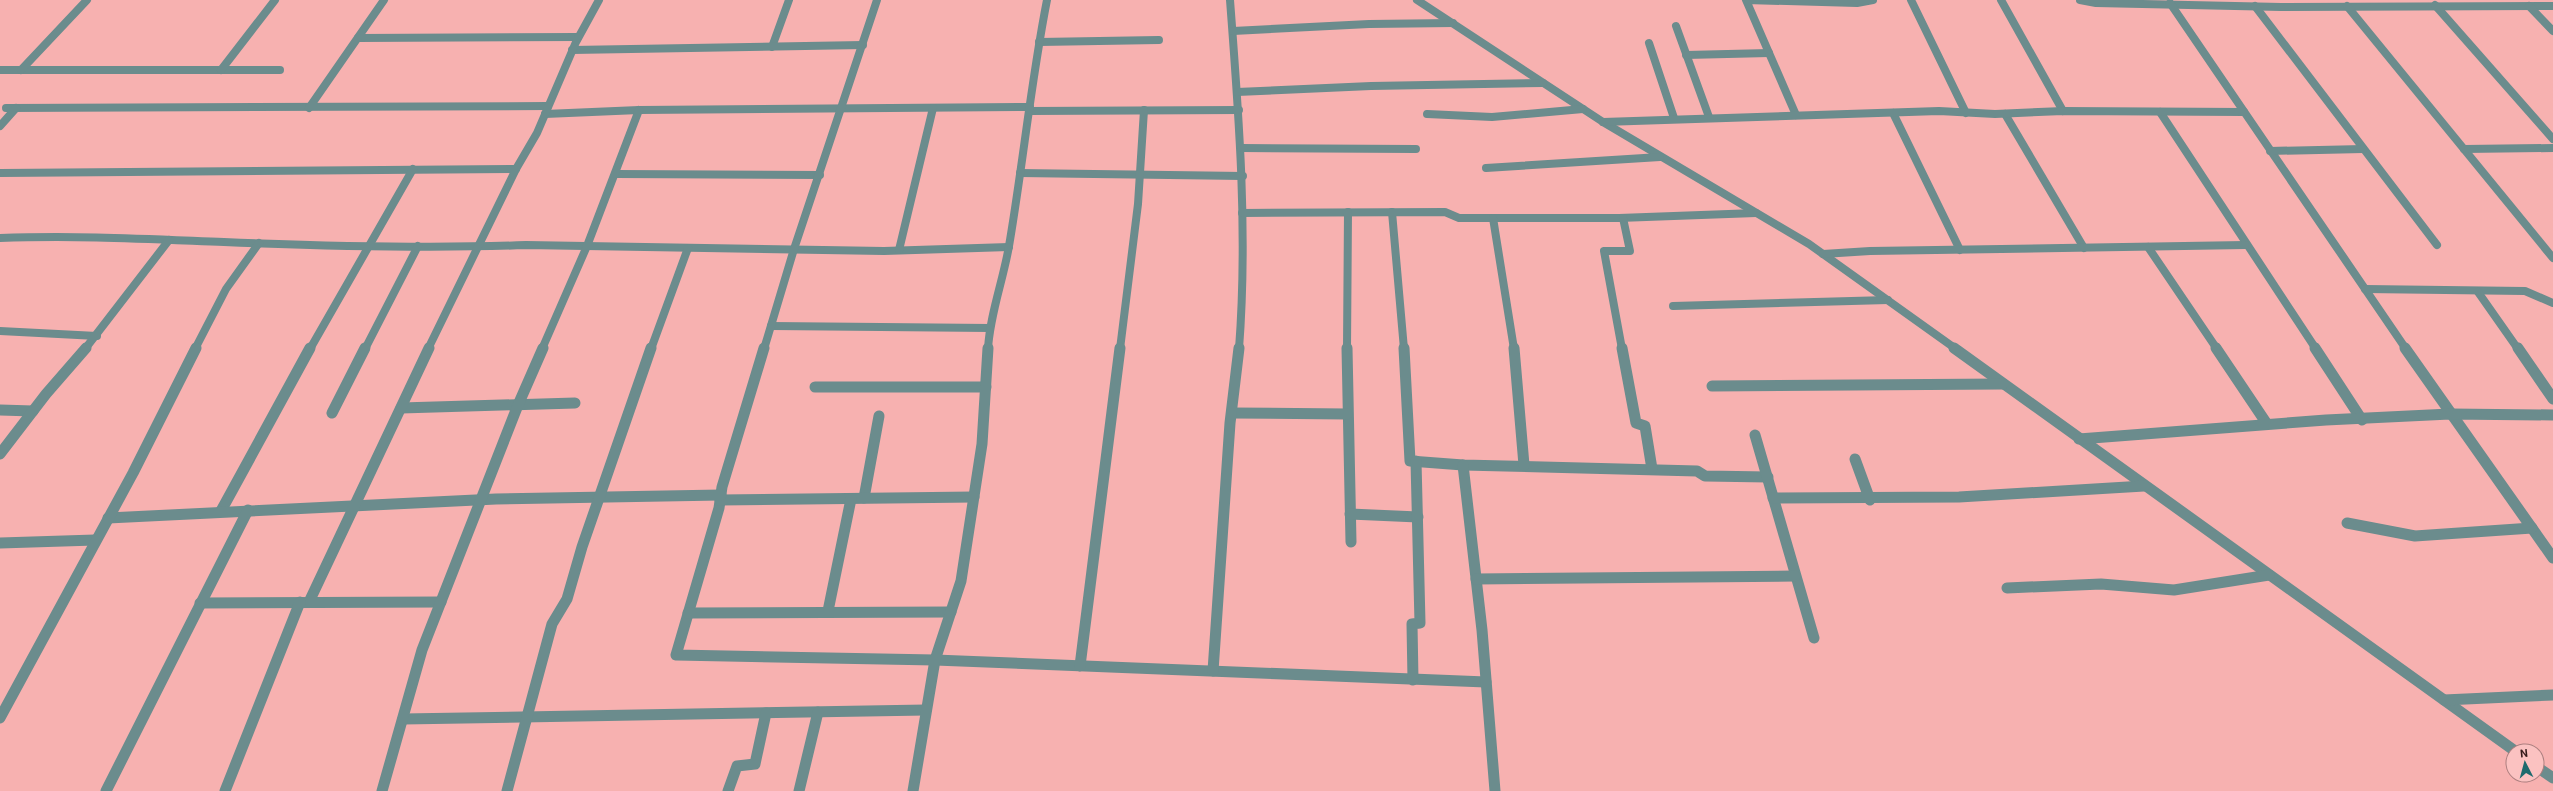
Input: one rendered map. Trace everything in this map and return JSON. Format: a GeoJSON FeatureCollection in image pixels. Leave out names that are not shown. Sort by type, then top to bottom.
{"type":"FeatureCollection","features":[{"type":"Feature","properties":{"kind":"street"},"geometry":{"type":"LineString","coordinates":[[21,70],[87,0]]}},
{"type":"Feature","properties":{"kind":"street"},"geometry":{"type":"LineString","coordinates":[[221,70],[275,0]]}},
{"type":"Feature","properties":{"kind":"street"},"geometry":{"type":"LineString","coordinates":[[309,108],[384,0]]}},
{"type":"Feature","properties":{"kind":"street"},"geometry":{"type":"LineString","coordinates":[[224,791],[304,602],[480,247],[516,169],[537,133],[578,37],[599,0]]}},
{"type":"Feature","properties":{"kind":"street"},"geometry":{"type":"LineString","coordinates":[[772,47],[789,0]]}},
{"type":"Feature","properties":{"kind":"street"},"geometry":{"type":"LineString","coordinates":[[877,0],[842,109],[794,249],[720,498],[676,655],[935,660],[1486,682]]}},
{"type":"Feature","properties":{"kind":"street"},"geometry":{"type":"LineString","coordinates":[[913,791],[935,660],[961,581],[982,444],[990,328],[1009,247],[1039,42],[1047,0]]}},
{"type":"Feature","properties":{"kind":"street"},"geometry":{"type":"LineString","coordinates":[[1213,671],[1232,413],[1238,368],[1244,287],[1242,213],[1243,176],[1230,0]]}},
{"type":"Feature","properties":{"kind":"street"},"geometry":{"type":"LineString","coordinates":[[1417,0],[1602,122],[1823,254],[2505,744]]}},
{"type":"Feature","properties":{"kind":"street"},"geometry":{"type":"LineString","coordinates":[[1796,115],[1746,0],[1862,3],[1873,0]]}},
{"type":"Feature","properties":{"kind":"street"},"geometry":{"type":"LineString","coordinates":[[1911,0],[1966,113]]}},
{"type":"Feature","properties":{"kind":"street"},"geometry":{"type":"LineString","coordinates":[[2001,0],[2062,111]]}},
{"type":"Feature","properties":{"kind":"street"},"geometry":{"type":"LineString","coordinates":[[2080,0],[2096,3],[2170,3],[2255,6],[2553,6]]}},
{"type":"Feature","properties":{"kind":"street"},"geometry":{"type":"LineString","coordinates":[[2170,3],[2450,414],[2553,558]]}},
{"type":"Feature","properties":{"kind":"street"},"geometry":{"type":"LineString","coordinates":[[2435,5],[2553,139]]}},
{"type":"Feature","properties":{"kind":"street"},"geometry":{"type":"LineString","coordinates":[[2255,6],[2437,245]]}},
{"type":"Feature","properties":{"kind":"street"},"geometry":{"type":"LineString","coordinates":[[2347,6],[2553,258]]}},
{"type":"Feature","properties":{"kind":"street"},"geometry":{"type":"LineString","coordinates":[[2528,6],[2553,31]]}},
{"type":"Feature","properties":{"kind":"street"},"geometry":{"type":"LineString","coordinates":[[1233,31],[1369,24],[1453,23]]}},
{"type":"Feature","properties":{"kind":"street"},"geometry":{"type":"LineString","coordinates":[[1676,26],[1709,117]]}},
{"type":"Feature","properties":{"kind":"street"},"geometry":{"type":"LineString","coordinates":[[358,38],[578,37]]}},
{"type":"Feature","properties":{"kind":"street"},"geometry":{"type":"LineString","coordinates":[[1039,42],[1159,40]]}},
{"type":"Feature","properties":{"kind":"street"},"geometry":{"type":"LineString","coordinates":[[1649,43],[1674,118]]}},
{"type":"Feature","properties":{"kind":"street"},"geometry":{"type":"LineString","coordinates":[[572,50],[863,45]]}},
{"type":"Feature","properties":{"kind":"street"},"geometry":{"type":"LineString","coordinates":[[1686,55],[1769,53]]}},
{"type":"Feature","properties":{"kind":"street"},"geometry":{"type":"LineString","coordinates":[[0,70],[280,70]]}},
{"type":"Feature","properties":{"kind":"street"},"geometry":{"type":"LineString","coordinates":[[1237,92],[1371,86],[1543,83]]}},
{"type":"Feature","properties":{"kind":"street"},"geometry":{"type":"LineString","coordinates":[[6,108],[639,110],[933,108],[1238,110]]}},
{"type":"Feature","properties":{"kind":"street"},"geometry":{"type":"LineString","coordinates":[[0,126],[16,108]]}},
{"type":"Feature","properties":{"kind":"street"},"geometry":{"type":"LineString","coordinates":[[899,250],[933,108]]}},
{"type":"Feature","properties":{"kind":"street"},"geometry":{"type":"LineString","coordinates":[[1427,114],[1492,117],[1583,109]]}},
{"type":"Feature","properties":{"kind":"street"},"geometry":{"type":"LineString","coordinates":[[382,791],[422,650],[518,405],[587,246],[616,174],[639,110]]}},
{"type":"Feature","properties":{"kind":"street"},"geometry":{"type":"LineString","coordinates":[[1080,666],[1116,387],[1140,175],[1144,110]]}},
{"type":"Feature","properties":{"kind":"street"},"geometry":{"type":"LineString","coordinates":[[1602,122],[1674,118],[1893,113],[2005,114],[2062,111],[2244,112]]}},
{"type":"Feature","properties":{"kind":"street"},"geometry":{"type":"LineString","coordinates":[[2160,112],[2245,245],[2362,420]]}},
{"type":"Feature","properties":{"kind":"street"},"geometry":{"type":"LineString","coordinates":[[1893,113],[1960,250]]}},
{"type":"Feature","properties":{"kind":"street"},"geometry":{"type":"LineString","coordinates":[[2005,114],[2084,248]]}},
{"type":"Feature","properties":{"kind":"street"},"geometry":{"type":"LineString","coordinates":[[1241,148],[1416,149]]}},
{"type":"Feature","properties":{"kind":"street"},"geometry":{"type":"LineString","coordinates":[[2464,149],[2553,148]]}},
{"type":"Feature","properties":{"kind":"street"},"geometry":{"type":"LineString","coordinates":[[2270,151],[2363,149]]}},
{"type":"Feature","properties":{"kind":"street"},"geometry":{"type":"LineString","coordinates":[[1486,168],[1660,157]]}},
{"type":"Feature","properties":{"kind":"street"},"geometry":{"type":"LineString","coordinates":[[221,511],[325,322],[372,244],[413,169]]}},
{"type":"Feature","properties":{"kind":"street"},"geometry":{"type":"LineString","coordinates":[[0,173],[516,169]]}},
{"type":"Feature","properties":{"kind":"street"},"geometry":{"type":"LineString","coordinates":[[1020,173],[1243,176]]}},
{"type":"Feature","properties":{"kind":"street"},"geometry":{"type":"LineString","coordinates":[[616,174],[820,175]]}},
{"type":"Feature","properties":{"kind":"street"},"geometry":{"type":"LineString","coordinates":[[1348,212],[1347,414],[1351,542]]}},
{"type":"Feature","properties":{"kind":"street"},"geometry":{"type":"LineString","coordinates":[[1392,212],[1405,360],[1410,461],[1463,465],[1524,465],[1697,471],[1705,476],[1768,477]]}},
{"type":"Feature","properties":{"kind":"street"},"geometry":{"type":"LineString","coordinates":[[1242,213],[1445,212],[1459,218],[1623,218],[1756,213]]}},
{"type":"Feature","properties":{"kind":"street"},"geometry":{"type":"LineString","coordinates":[[1493,218],[1506,283],[1519,374],[1524,465]]}},
{"type":"Feature","properties":{"kind":"street"},"geometry":{"type":"LineString","coordinates":[[1623,218],[1630,251],[1604,251],[1636,423],[1645,426],[1652,469]]}},
{"type":"Feature","properties":{"kind":"street"},"geometry":{"type":"LineString","coordinates":[[0,238],[69,235],[259,243],[480,247],[526,245],[899,250],[1009,247]]}},
{"type":"Feature","properties":{"kind":"street"},"geometry":{"type":"LineString","coordinates":[[0,454],[33,411],[97,336],[169,240]]}},
{"type":"Feature","properties":{"kind":"street"},"geometry":{"type":"LineString","coordinates":[[0,718],[95,540],[133,473],[226,289],[259,243]]}},
{"type":"Feature","properties":{"kind":"street"},"geometry":{"type":"LineString","coordinates":[[1823,254],[2245,245]]}},
{"type":"Feature","properties":{"kind":"street"},"geometry":{"type":"LineString","coordinates":[[332,413],[418,246]]}},
{"type":"Feature","properties":{"kind":"street"},"geometry":{"type":"LineString","coordinates":[[2148,247],[2267,424]]}},
{"type":"Feature","properties":{"kind":"street"},"geometry":{"type":"LineString","coordinates":[[507,791],[552,624],[567,599],[582,547],[634,396],[688,248]]}},
{"type":"Feature","properties":{"kind":"street"},"geometry":{"type":"LineString","coordinates":[[2365,289],[2478,292],[2525,291],[2553,303]]}},
{"type":"Feature","properties":{"kind":"street"},"geometry":{"type":"LineString","coordinates":[[2478,292],[2553,399]]}},
{"type":"Feature","properties":{"kind":"street"},"geometry":{"type":"LineString","coordinates":[[1673,306],[1888,300]]}},
{"type":"Feature","properties":{"kind":"street"},"geometry":{"type":"LineString","coordinates":[[771,326],[990,328]]}},
{"type":"Feature","properties":{"kind":"street"},"geometry":{"type":"LineString","coordinates":[[0,331],[97,336]]}},
{"type":"Feature","properties":{"kind":"street"},"geometry":{"type":"LineString","coordinates":[[1712,386],[2003,384]]}},
{"type":"Feature","properties":{"kind":"street"},"geometry":{"type":"LineString","coordinates":[[815,387],[986,387]]}},
{"type":"Feature","properties":{"kind":"street"},"geometry":{"type":"LineString","coordinates":[[400,408],[575,403]]}},
{"type":"Feature","properties":{"kind":"street"},"geometry":{"type":"LineString","coordinates":[[0,410],[33,411]]}},
{"type":"Feature","properties":{"kind":"street"},"geometry":{"type":"LineString","coordinates":[[1232,413],[1347,414]]}},
{"type":"Feature","properties":{"kind":"street"},"geometry":{"type":"LineString","coordinates":[[2079,439],[2267,424],[2450,414],[2553,414]]}},
{"type":"Feature","properties":{"kind":"street"},"geometry":{"type":"LineString","coordinates":[[864,498],[879,416]]}},
{"type":"Feature","properties":{"kind":"street"},"geometry":{"type":"LineString","coordinates":[[1755,435],[1814,638]]}},
{"type":"Feature","properties":{"kind":"street"},"geometry":{"type":"LineString","coordinates":[[1855,459],[1870,500]]}},
{"type":"Feature","properties":{"kind":"street"},"geometry":{"type":"LineString","coordinates":[[1413,680],[1412,624],[1420,623],[1416,461]]}},
{"type":"Feature","properties":{"kind":"street"},"geometry":{"type":"LineString","coordinates":[[1463,465],[1476,579],[1495,791]]}},
{"type":"Feature","properties":{"kind":"street"},"geometry":{"type":"LineString","coordinates":[[1773,498],[1870,500],[2052,495],[2144,486]]}},
{"type":"Feature","properties":{"kind":"street"},"geometry":{"type":"LineString","coordinates":[[108,518],[353,505],[600,497],[851,499],[974,497]]}},
{"type":"Feature","properties":{"kind":"street"},"geometry":{"type":"LineString","coordinates":[[828,611],[851,499]]}},
{"type":"Feature","properties":{"kind":"street"},"geometry":{"type":"LineString","coordinates":[[106,791],[248,510]]}},
{"type":"Feature","properties":{"kind":"street"},"geometry":{"type":"LineString","coordinates":[[1350,514],[1418,516]]}},
{"type":"Feature","properties":{"kind":"street"},"geometry":{"type":"LineString","coordinates":[[2347,523],[2415,536],[2532,528]]}},
{"type":"Feature","properties":{"kind":"street"},"geometry":{"type":"LineString","coordinates":[[0,543],[95,540]]}},
{"type":"Feature","properties":{"kind":"street"},"geometry":{"type":"LineString","coordinates":[[2007,588],[2101,584],[2174,590],[2269,575]]}},
{"type":"Feature","properties":{"kind":"street"},"geometry":{"type":"LineString","coordinates":[[1476,579],[1795,576]]}},
{"type":"Feature","properties":{"kind":"street"},"geometry":{"type":"LineString","coordinates":[[200,604],[441,602]]}},
{"type":"Feature","properties":{"kind":"street"},"geometry":{"type":"LineString","coordinates":[[688,613],[828,611],[951,612]]}},
{"type":"Feature","properties":{"kind":"street"},"geometry":{"type":"LineString","coordinates":[[2444,700],[2553,695]]}},
{"type":"Feature","properties":{"kind":"street"},"geometry":{"type":"LineString","coordinates":[[403,719],[926,710]]}},
{"type":"Feature","properties":{"kind":"street"},"geometry":{"type":"LineString","coordinates":[[798,791],[818,712]]}},
{"type":"Feature","properties":{"kind":"street"},"geometry":{"type":"LineString","coordinates":[[728,791],[737,766],[755,764],[766,713]]}}]}
